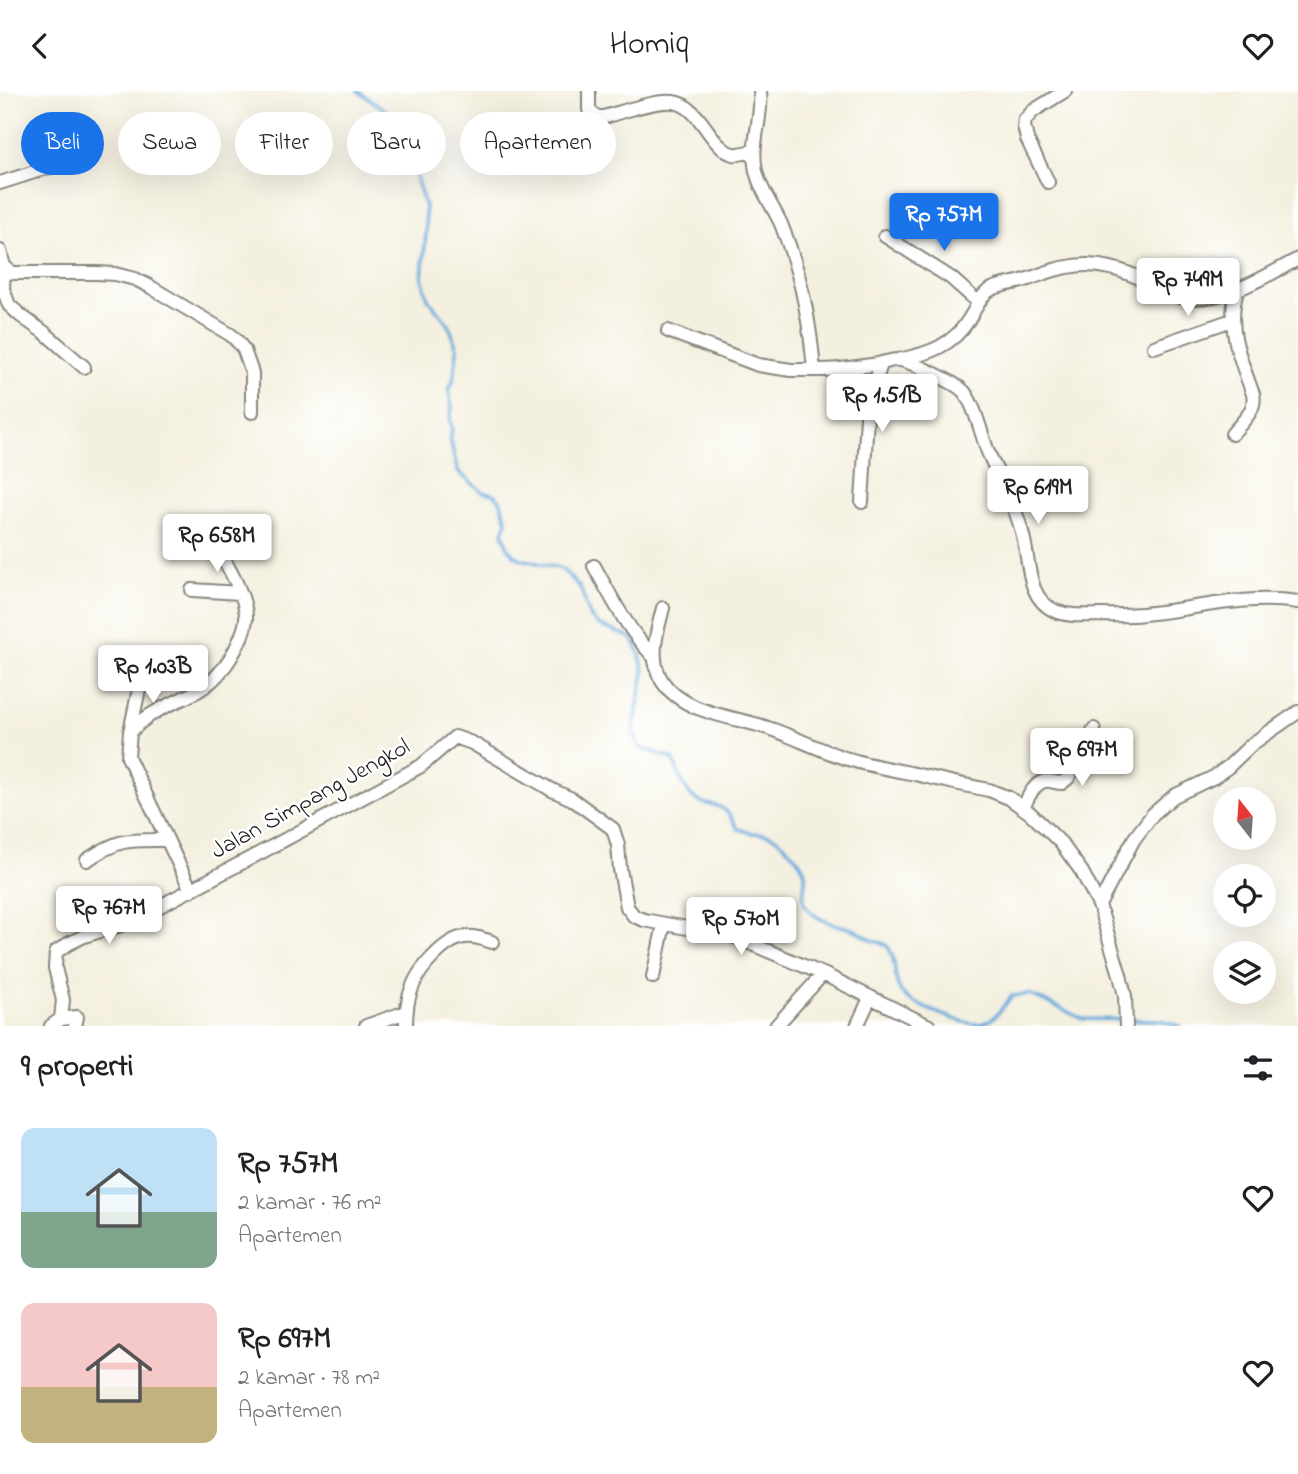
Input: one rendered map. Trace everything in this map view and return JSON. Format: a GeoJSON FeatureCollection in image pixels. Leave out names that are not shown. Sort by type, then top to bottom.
{"type":"FeatureCollection","features":[{"type":"Feature","properties":{"kind":"street"},"geometry":{"type":"LineString","coordinates":[[589,91],[589,110],[596,117],[656,103],[674,102],[688,108],[720,145],[730,152],[740,154],[754,150]]}},
{"type":"Feature","properties":{"kind":"street"},"geometry":{"type":"LineString","coordinates":[[761,91],[754,150],[755,169],[781,225],[793,260],[808,320],[814,370]]}},
{"type":"Feature","properties":{"kind":"street"},"geometry":{"type":"LineString","coordinates":[[1048,182],[1027,139],[1025,120],[1033,111],[1065,91]]}},
{"type":"Feature","properties":{"kind":"street"},"geometry":{"type":"LineString","coordinates":[[0,183],[25,175]]}},
{"type":"Feature","properties":{"kind":"street"},"geometry":{"type":"LineString","coordinates":[[885,236],[951,278],[978,302]]}},
{"type":"Feature","properties":{"kind":"street"},"geometry":{"type":"LineString","coordinates":[[1,256],[4,289],[9,305],[84,367]]}},
{"type":"Feature","properties":{"kind":"street"},"geometry":{"type":"LineString","coordinates":[[1,256],[12,273],[97,272],[135,279],[231,335],[244,350],[252,373],[252,412]]}},
{"type":"Feature","properties":{"kind":"street"},"geometry":{"type":"LineString","coordinates":[[668,331],[758,365],[790,370],[831,371],[881,364],[928,353],[952,340],[988,292],[996,287],[1055,270],[1082,265],[1120,269],[1170,294],[1204,298],[1237,290],[1298,259]]}},
{"type":"Feature","properties":{"kind":"street"},"geometry":{"type":"LineString","coordinates":[[1232,434],[1255,403],[1237,347],[1232,320],[1237,290]]}},
{"type":"Feature","properties":{"kind":"street"},"geometry":{"type":"LineString","coordinates":[[1154,347],[1232,320]]}},
{"type":"Feature","properties":{"kind":"street"},"geometry":{"type":"LineString","coordinates":[[898,360],[952,383],[965,393],[1019,520],[1033,587],[1051,609],[1074,615],[1122,616],[1256,599],[1298,602]]}},
{"type":"Feature","properties":{"kind":"street"},"geometry":{"type":"LineString","coordinates":[[862,502],[867,417],[881,364]]}},
{"type":"Feature","properties":{"kind":"street"},"geometry":{"type":"LineString","coordinates":[[130,732],[144,718],[209,683],[226,666],[242,636],[245,608],[213,539]]}},
{"type":"Feature","properties":{"kind":"street"},"geometry":{"type":"LineString","coordinates":[[594,566],[625,622],[654,657]]}},
{"type":"Feature","properties":{"kind":"street"},"geometry":{"type":"LineString","coordinates":[[192,590],[240,593]]}},
{"type":"Feature","properties":{"kind":"street"},"geometry":{"type":"LineString","coordinates":[[663,608],[654,657],[659,675],[680,698],[701,708],[782,732],[818,749],[851,760],[989,790],[1023,807],[1061,843],[1082,872],[1099,905],[1121,975],[1126,1026]]}},
{"type":"Feature","properties":{"kind":"street"},"geometry":{"type":"LineString","coordinates":[[143,670],[130,732],[128,757],[191,890]]}},
{"type":"Feature","properties":{"kind":"street"},"geometry":{"type":"LineString","coordinates":[[1099,905],[1134,839],[1153,814],[1174,796],[1214,777],[1252,744],[1298,712]]}},
{"type":"Feature","properties":{"kind":"street"},"geometry":{"type":"LineString","coordinates":[[1023,807],[1033,789],[1040,783],[1062,783],[1068,778],[1094,729]]}},
{"type":"Feature","properties":{"kind":"street","name":"Jalan Simpang Jengkol"},"geometry":{"type":"LineString","coordinates":[[56,1022],[63,1000],[55,968],[57,952],[68,944],[84,936],[130,922],[191,890],[421,766],[456,737],[472,743],[572,799],[612,829],[618,845],[627,907],[634,916],[735,937],[823,974],[927,1026]]}},
{"type":"Feature","properties":{"kind":"street"},"geometry":{"type":"LineString","coordinates":[[87,860],[126,840],[166,840]]}},
{"type":"Feature","properties":{"kind":"street"},"geometry":{"type":"LineString","coordinates":[[653,977],[664,924]]}},
{"type":"Feature","properties":{"kind":"street"},"geometry":{"type":"LineString","coordinates":[[406,1026],[412,986],[425,966],[454,940],[462,937],[492,942]]}},
{"type":"Feature","properties":{"kind":"street"},"geometry":{"type":"LineString","coordinates":[[776,1026],[823,974]]}},
{"type":"Feature","properties":{"kind":"street"},"geometry":{"type":"LineString","coordinates":[[856,1026],[870,998]]}},
{"type":"Feature","properties":{"kind":"street"},"geometry":{"type":"LineString","coordinates":[[366,1026],[406,1012]]}},
{"type":"Feature","properties":{"kind":"street"},"geometry":{"type":"LineString","coordinates":[[56,1022],[77,1017],[75,1026]]}},
{"type":"Feature","properties":{"kind":"waterway"},"geometry":{"type":"LineString","coordinates":[[358,91],[387,111],[401,127],[425,207],[422,278],[428,299],[449,325],[457,349],[454,378],[449,391],[452,408],[450,439],[458,472],[483,492],[494,494],[500,500],[507,521],[503,532],[508,548],[514,555],[562,569],[580,587],[590,616],[598,625],[632,638],[644,672],[633,732],[639,747],[673,759],[690,794],[700,802],[723,809],[738,829],[766,834],[787,848],[801,863],[805,873],[803,898],[807,907],[821,919],[855,930],[886,945],[893,958],[899,988],[907,998],[916,1003],[951,1018],[980,1024],[994,1017],[1012,996],[1029,994],[1083,1019],[1160,1020],[1180,1026]]}}]}
